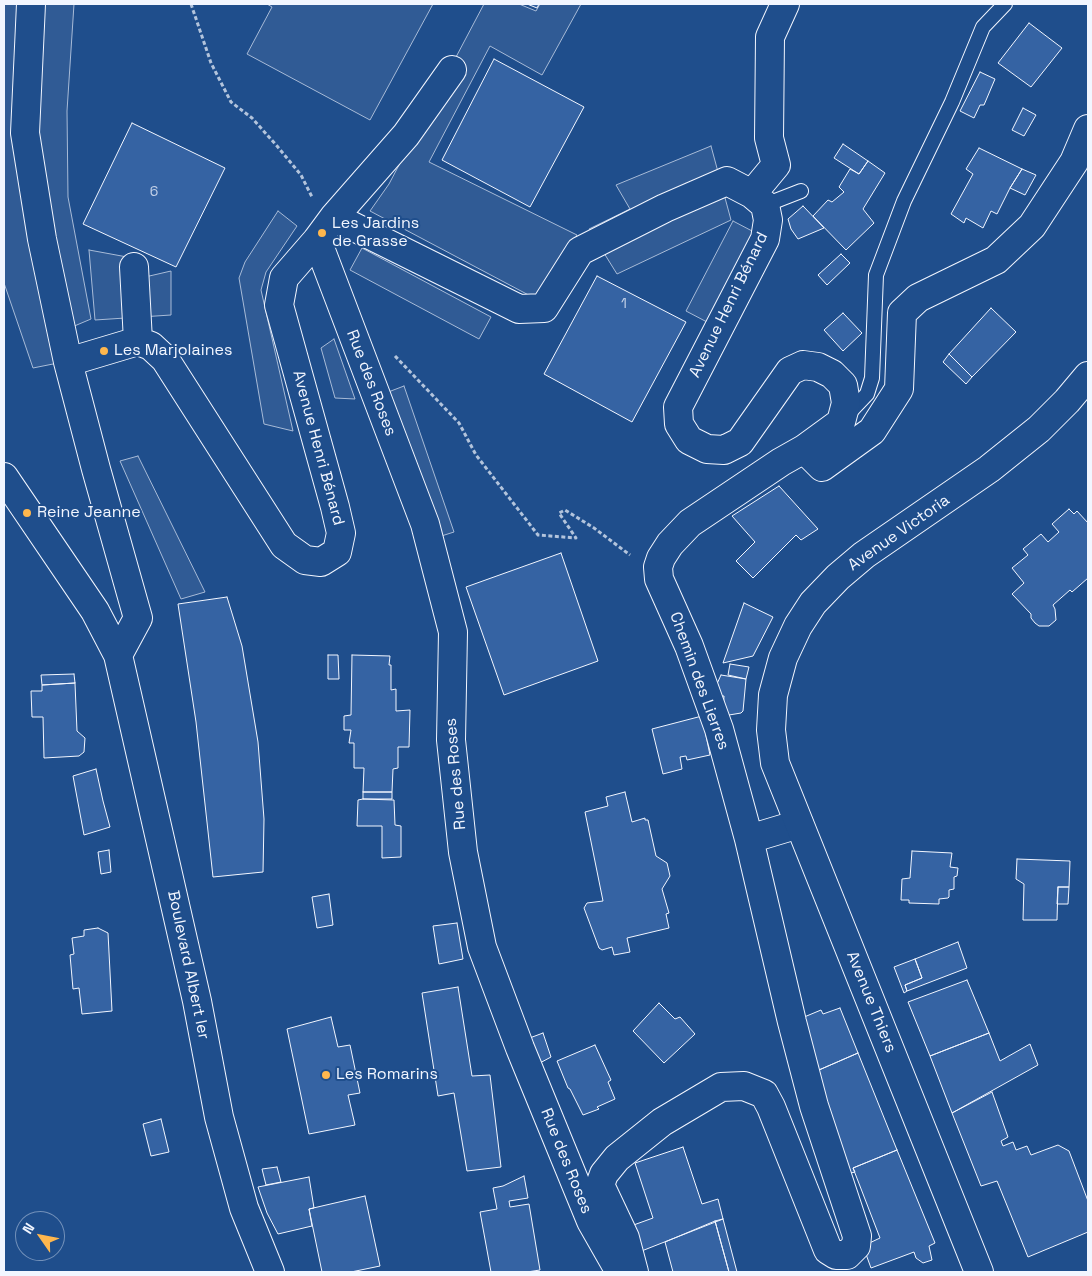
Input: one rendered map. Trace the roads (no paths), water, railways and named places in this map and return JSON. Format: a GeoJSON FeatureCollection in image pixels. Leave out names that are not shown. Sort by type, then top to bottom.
{"type":"FeatureCollection","features":[{"type":"Feature","properties":{"kind":"street"},"geometry":{"type":"LineString","coordinates":[[31,4],[25,133],[42,239],[68,362],[138,618],[118,655]]}},
{"type":"Feature","properties":{"kind":"street"},"geometry":{"type":"LineString","coordinates":[[326,228],[519,309],[544,308],[580,250],[665,208],[727,181],[758,200],[776,165],[769,138],[770,37],[785,4]]}},
{"type":"Feature","properties":{"kind":"street","name":"Avenue Henri Bénard"},"geometry":{"type":"LineString","coordinates":[[138,341],[151,346],[165,359],[284,545],[305,560],[321,562],[337,552],[341,533],[335,507],[279,305],[284,278],[406,135],[452,70]]}},
{"type":"Feature","properties":{"kind":"street"},"geometry":{"type":"LineString","coordinates":[[841,422],[804,449],[822,467],[872,431],[899,388],[902,313],[918,298],[996,260],[1032,226],[1074,162],[1088,129]]}},
{"type":"Feature","properties":{"kind":"street","name":"Avenue Henri Bénard"},"geometry":{"type":"LineString","coordinates":[[758,200],[768,220],[765,239],[678,407],[679,424],[689,440],[707,449],[724,450],[740,442],[790,371],[803,365],[818,367],[832,374],[843,385],[846,403],[841,422]]}},
{"type":"Feature","properties":{"kind":"street","name":"Rue des Roses"},"geometry":{"type":"LineString","coordinates":[[326,228],[425,524],[453,632],[451,740],[463,852],[482,947],[520,1048],[591,1221],[620,1272]]}},
{"type":"Feature","properties":{"kind":"street"},"geometry":{"type":"LineString","coordinates":[[68,362],[138,341],[134,267]]}},
{"type":"Feature","properties":{"kind":"street","name":"Avenue Victoria"},"geometry":{"type":"LineString","coordinates":[[771,730],[773,695],[783,658],[798,626],[814,602],[838,577],[864,556],[990,469],[1040,429],[1088,376]]}},
{"type":"Feature","properties":{"kind":"street","name":"Chemin des Lierres"},"geometry":{"type":"LineString","coordinates":[[749,839],[719,729],[689,646],[659,579],[658,567],[661,558],[670,544],[690,523],[781,462],[804,449]]}},
{"type":"Feature","properties":{"kind":"street","name":"Boulevard Albert Ier"},"geometry":{"type":"LineString","coordinates":[[4,477],[94,611],[118,655],[197,1001],[219,1117],[244,1208],[270,1272]]}},
{"type":"Feature","properties":{"kind":"street","name":"Avenue Thiers"},"geometry":{"type":"LineString","coordinates":[[771,730],[775,763],[979,1272]]}},
{"type":"Feature","properties":{"kind":"street"},"geometry":{"type":"LineString","coordinates":[[749,839],[799,824]]}},
{"type":"Feature","properties":{"kind":"street","name":"Rue des Roses"},"geometry":{"type":"LineString","coordinates":[[634,1272],[625,1238],[600,1185],[604,1174],[617,1158],[662,1122],[721,1087],[744,1086],[764,1094],[828,1250],[836,1254],[847,1255],[856,1246],[857,1236],[814,1106],[792,1022],[749,839]]}},
{"type":"Feature","properties":{"kind":"lane"},"geometry":{"type":"LineString","coordinates":[[841,422],[867,394],[872,378],[876,275],[904,200],[952,102],[983,26],[1005,4]]}},
{"type":"Feature","properties":{"kind":"lane"},"geometry":{"type":"LineString","coordinates":[[758,200],[801,192]]}},
{"type":"Feature","properties":{"kind":"place","name":"Les Jardins de Grasse"},"geometry":{"type":"Point","coordinates":[322,233]}},
{"type":"Feature","properties":{"kind":"place","name":"Les Marjolaines"},"geometry":{"type":"Point","coordinates":[104,351]}},
{"type":"Feature","properties":{"kind":"place","name":"Reine Jeanne"},"geometry":{"type":"Point","coordinates":[27,513]}},
{"type":"Feature","properties":{"kind":"place","name":"Les Romarins"},"geometry":{"type":"Point","coordinates":[326,1075]}}]}
